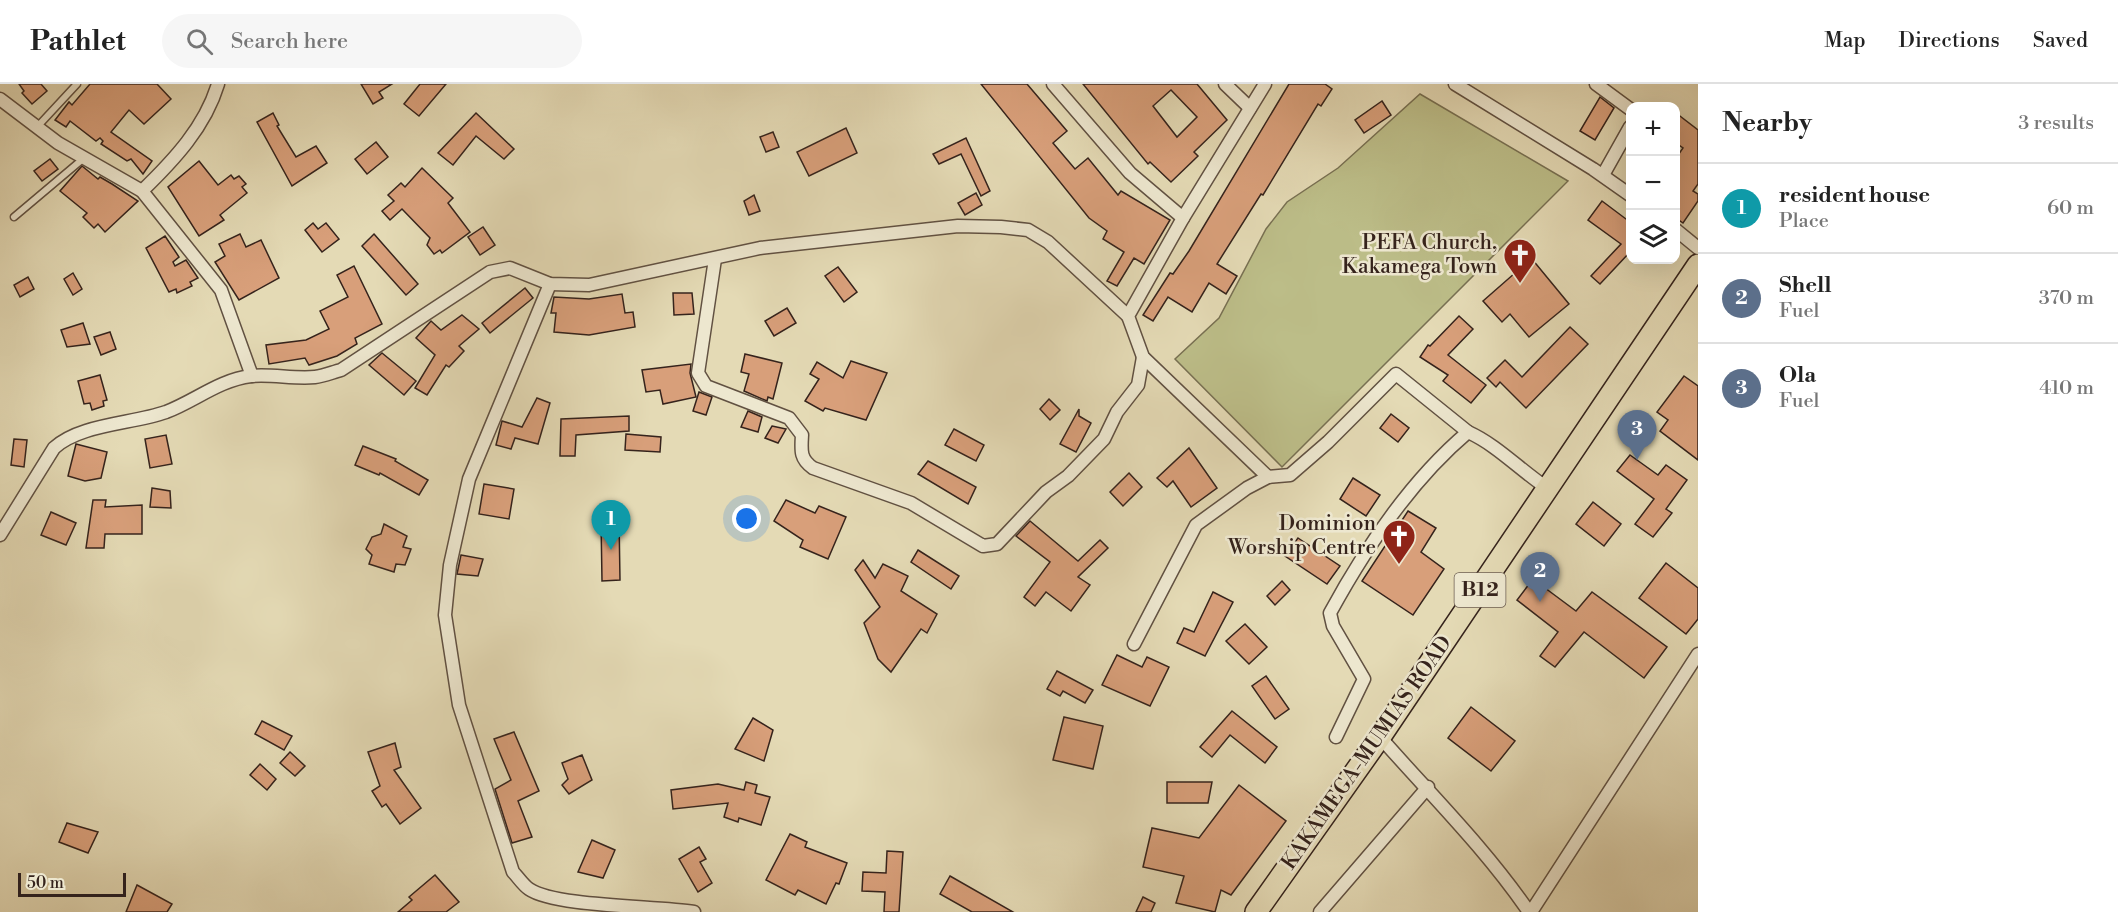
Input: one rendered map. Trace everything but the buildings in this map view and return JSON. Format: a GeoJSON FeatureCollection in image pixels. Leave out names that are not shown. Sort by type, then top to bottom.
{"type":"FeatureCollection","features":[{"type":"Feature","properties":{"kind":"highway","name":"KAKAMEGA-MUMIAS ROAD"},"geometry":{"type":"LineString","coordinates":[[1256,912],[1380,737],[1698,265]]}},
{"type":"Feature","properties":{"kind":"street"},"geometry":{"type":"LineString","coordinates":[[142,191],[194,134],[213,100],[218,84]]}},
{"type":"Feature","properties":{"kind":"street"},"geometry":{"type":"LineString","coordinates":[[1053,84],[1130,173],[1183,218]]}},
{"type":"Feature","properties":{"kind":"street"},"geometry":{"type":"LineString","coordinates":[[1225,84],[1250,108]]}},
{"type":"Feature","properties":{"kind":"street"},"geometry":{"type":"LineString","coordinates":[[1128,316],[1183,218],[1265,84]]}},
{"type":"Feature","properties":{"kind":"street"},"geometry":{"type":"LineString","coordinates":[[1455,84],[1603,175],[1626,192]]}},
{"type":"Feature","properties":{"kind":"street"},"geometry":{"type":"LineString","coordinates":[[1596,84],[1626,106]]}},
{"type":"Feature","properties":{"kind":"street"},"geometry":{"type":"LineString","coordinates":[[0,99],[58,143],[142,191],[221,290],[252,376]]}},
{"type":"Feature","properties":{"kind":"street"},"geometry":{"type":"LineString","coordinates":[[1603,175],[1626,134]]}},
{"type":"Feature","properties":{"kind":"street"},"geometry":{"type":"LineString","coordinates":[[0,536],[54,448],[63,440],[76,433],[131,423],[168,411],[202,393],[252,376],[316,377],[341,370],[490,272],[510,268],[550,284],[589,285],[630,278],[682,264],[760,248],[958,226],[1028,230],[1048,242],[1128,316],[1143,357],[1268,477]]}},
{"type":"Feature","properties":{"kind":"street"},"geometry":{"type":"LineString","coordinates":[[1680,233],[1698,248]]}},
{"type":"Feature","properties":{"kind":"street"},"geometry":{"type":"LineString","coordinates":[[714,259],[698,373],[700,381],[706,386],[789,418],[802,435],[801,454],[805,462],[813,468],[911,503],[983,546],[997,544],[1005,538],[1046,492],[1068,476],[1104,439],[1117,412],[1138,385],[1143,357]]}},
{"type":"Feature","properties":{"kind":"street"},"geometry":{"type":"LineString","coordinates":[[550,284],[469,479],[450,565],[446,615],[459,705],[513,872],[529,890],[568,901],[694,912]]}},
{"type":"Feature","properties":{"kind":"street"},"geometry":{"type":"LineString","coordinates":[[1134,644],[1196,525],[1246,488],[1268,477],[1290,475],[1395,374],[1468,432],[1486,440],[1522,472],[1547,488]]}},
{"type":"Feature","properties":{"kind":"street"},"geometry":{"type":"LineString","coordinates":[[1336,737],[1364,679],[1333,626],[1330,613],[1367,549],[1427,472],[1468,432]]}},
{"type":"Feature","properties":{"kind":"street"},"geometry":{"type":"LineString","coordinates":[[1380,737],[1428,787],[1505,877],[1530,912],[1698,654]]}},
{"type":"Feature","properties":{"kind":"street"},"geometry":{"type":"LineString","coordinates":[[1320,912],[1428,787]]}},
{"type":"Feature","properties":{"kind":"lane"},"geometry":{"type":"LineString","coordinates":[[38,126],[77,84]]}},
{"type":"Feature","properties":{"kind":"lane"},"geometry":{"type":"LineString","coordinates":[[14,216],[84,158]]}},
{"type":"Feature","properties":{"kind":"green space"},"geometry":{"type":"Polygon","coordinates":[[[1420,94],[1568,181],[1282,467],[1175,359],[1219,318],[1266,229],[1287,202],[1338,168],[1420,94]]]}},
{"type":"Feature","properties":{"kind":"place","name":"PEFA Church, Kakamega Town"},"geometry":{"type":"Point","coordinates":[1520,284]}},
{"type":"Feature","properties":{"kind":"place","name":"Ola"},"geometry":{"type":"Point","coordinates":[1637,460]}},
{"type":"Feature","properties":{"kind":"place","name":"resident house"},"geometry":{"type":"Point","coordinates":[611,550]}},
{"type":"Feature","properties":{"kind":"place","name":"Dominion Worship Centre"},"geometry":{"type":"Point","coordinates":[1399,565]}},
{"type":"Feature","properties":{"kind":"place","name":"Shell"},"geometry":{"type":"Point","coordinates":[1540,602]}}]}
